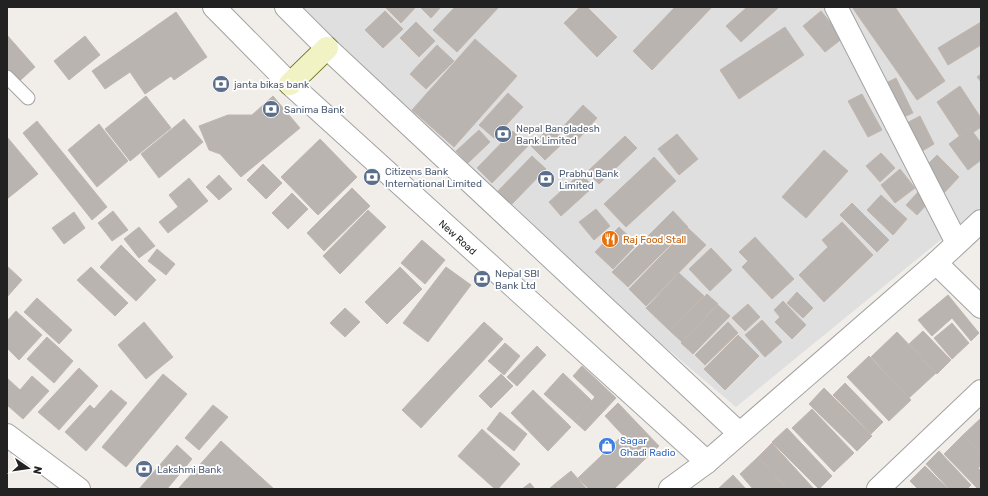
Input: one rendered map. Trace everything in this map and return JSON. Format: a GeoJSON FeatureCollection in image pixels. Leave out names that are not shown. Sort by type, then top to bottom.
{"type":"FeatureCollection","features":[{"type":"Feature","properties":{"kind":"street","name":"New Road"},"geometry":{"type":"LineString","coordinates":[[214,7],[290,84],[707,462]]}},
{"type":"Feature","properties":{"kind":"street"},"geometry":{"type":"LineString","coordinates":[[286,7],[327,48],[739,433]]}},
{"type":"Feature","properties":{"kind":"street"},"geometry":{"type":"LineString","coordinates":[[836,7],[957,243]]}},
{"type":"Feature","properties":{"kind":"street"},"geometry":{"type":"LineString","coordinates":[[290,84],[327,48]]}},
{"type":"Feature","properties":{"kind":"street"},"geometry":{"type":"LineString","coordinates":[[670,489],[707,462],[936,263],[981,221]]}},
{"type":"Feature","properties":{"kind":"street"},"geometry":{"type":"LineString","coordinates":[[936,263],[981,307]]}},
{"type":"Feature","properties":{"kind":"street"},"geometry":{"type":"LineString","coordinates":[[878,489],[981,391]]}},
{"type":"Feature","properties":{"kind":"street"},"geometry":{"type":"LineString","coordinates":[[7,435],[79,489]]}},
{"type":"Feature","properties":{"kind":"lane"},"geometry":{"type":"LineString","coordinates":[[7,77],[28,98]]}},
{"type":"Feature","properties":{"kind":"shaded area"},"geometry":{"type":"Polygon","coordinates":[[[292,7],[981,7],[981,207],[736,407],[453,168],[292,7]]]}},
{"type":"Feature","properties":{"kind":"building"},"geometry":{"type":"Polygon","coordinates":[[[385,7],[416,7],[401,23],[385,7]]]}},
{"type":"Feature","properties":{"kind":"building"},"geometry":{"type":"Polygon","coordinates":[[[420,7],[441,7],[431,18],[420,7]]]}},
{"type":"Feature","properties":{"kind":"building"},"geometry":{"type":"Polygon","coordinates":[[[455,7],[499,7],[457,52],[433,30],[455,7]]]}},
{"type":"Feature","properties":{"kind":"building"},"geometry":{"type":"Polygon","coordinates":[[[580,7],[587,7],[617,37],[597,57],[564,23],[580,7]]]}},
{"type":"Feature","properties":{"kind":"building"},"geometry":{"type":"Polygon","coordinates":[[[675,7],[712,7],[652,70],[633,51],[675,7]]]}},
{"type":"Feature","properties":{"kind":"building"},"geometry":{"type":"Polygon","coordinates":[[[747,7],[778,8],[741,42],[726,26],[747,7]]]}},
{"type":"Feature","properties":{"kind":"building"},"geometry":{"type":"Polygon","coordinates":[[[852,7],[895,7],[945,81],[917,100],[852,7]]]}},
{"type":"Feature","properties":{"kind":"building"},"geometry":{"type":"Polygon","coordinates":[[[385,11],[403,29],[383,48],[365,30],[385,11]]]}},
{"type":"Feature","properties":{"kind":"building"},"geometry":{"type":"Polygon","coordinates":[[[821,11],[843,38],[825,52],[803,26],[821,11]]]}},
{"type":"Feature","properties":{"kind":"building"},"geometry":{"type":"Polygon","coordinates":[[[176,12],[207,57],[174,80],[171,76],[145,94],[130,72],[105,89],[92,71],[176,12]]]}},
{"type":"Feature","properties":{"kind":"building"},"geometry":{"type":"Polygon","coordinates":[[[416,22],[435,41],[419,57],[400,38],[416,22]]]}},
{"type":"Feature","properties":{"kind":"building"},"geometry":{"type":"Polygon","coordinates":[[[981,22],[981,45],[948,65],[938,48],[981,22]]]}},
{"type":"Feature","properties":{"kind":"building"},"geometry":{"type":"Polygon","coordinates":[[[785,27],[804,55],[739,99],[720,70],[785,27]]]}},
{"type":"Feature","properties":{"kind":"building"},"geometry":{"type":"Polygon","coordinates":[[[7,35],[35,67],[15,85],[7,75],[7,35]]]}},
{"type":"Feature","properties":{"kind":"building"},"geometry":{"type":"Polygon","coordinates":[[[85,36],[100,55],[69,80],[54,61],[85,36]]]}},
{"type":"Feature","properties":{"kind":"building"},"geometry":{"type":"Polygon","coordinates":[[[475,39],[517,76],[454,147],[412,110],[475,39]]]}},
{"type":"Feature","properties":{"kind":"building"},"geometry":{"type":"Polygon","coordinates":[[[437,45],[454,61],[426,89],[410,74],[437,45]]]}},
{"type":"Feature","properties":{"kind":"building"},"geometry":{"type":"Polygon","coordinates":[[[981,74],[981,82],[977,77],[981,74]]]}},
{"type":"Feature","properties":{"kind":"building"},"geometry":{"type":"Polygon","coordinates":[[[896,78],[913,113],[899,119],[882,85],[896,78]]]}},
{"type":"Feature","properties":{"kind":"building"},"geometry":{"type":"Polygon","coordinates":[[[960,86],[981,118],[981,127],[962,140],[937,102],[960,86]]]}},
{"type":"Feature","properties":{"kind":"building"},"geometry":{"type":"Polygon","coordinates":[[[508,93],[523,107],[494,138],[479,125],[508,93]]]}},
{"type":"Feature","properties":{"kind":"building"},"geometry":{"type":"Polygon","coordinates":[[[862,94],[882,130],[868,137],[848,101],[862,94]]]}},
{"type":"Feature","properties":{"kind":"building"},"geometry":{"type":"Polygon","coordinates":[[[146,96],[171,128],[130,161],[105,129],[146,96]]]}},
{"type":"Feature","properties":{"kind":"building"},"geometry":{"type":"Polygon","coordinates":[[[273,96],[300,128],[241,177],[220,154],[209,150],[199,126],[228,115],[252,115],[273,96]]]}},
{"type":"Feature","properties":{"kind":"building"},"geometry":{"type":"Polygon","coordinates":[[[583,105],[597,118],[575,143],[560,130],[583,105]]]}},
{"type":"Feature","properties":{"kind":"building"},"geometry":{"type":"Polygon","coordinates":[[[920,116],[934,144],[919,153],[903,125],[920,116]]]}},
{"type":"Feature","properties":{"kind":"building"},"geometry":{"type":"Polygon","coordinates":[[[184,119],[203,142],[159,178],[141,154],[184,119]]]}},
{"type":"Feature","properties":{"kind":"building"},"geometry":{"type":"Polygon","coordinates":[[[37,121],[107,207],[92,220],[23,133],[37,121]]]}},
{"type":"Feature","properties":{"kind":"building"},"geometry":{"type":"Polygon","coordinates":[[[99,124],[128,161],[97,187],[68,150],[99,124]]]}},
{"type":"Feature","properties":{"kind":"building"},"geometry":{"type":"Polygon","coordinates":[[[551,126],[565,141],[545,160],[531,146],[551,126]]]}},
{"type":"Feature","properties":{"kind":"building"},"geometry":{"type":"Polygon","coordinates":[[[970,128],[981,143],[981,160],[968,170],[949,144],[970,128]]]}},
{"type":"Feature","properties":{"kind":"building"},"geometry":{"type":"Polygon","coordinates":[[[479,130],[490,142],[468,163],[456,151],[479,130]]]}},
{"type":"Feature","properties":{"kind":"building"},"geometry":{"type":"Polygon","coordinates":[[[513,131],[528,146],[492,183],[477,168],[513,131]]]}},
{"type":"Feature","properties":{"kind":"building"},"geometry":{"type":"Polygon","coordinates":[[[677,134],[698,159],[679,175],[658,149],[677,134]]]}},
{"type":"Feature","properties":{"kind":"building"},"geometry":{"type":"Polygon","coordinates":[[[625,136],[637,148],[599,184],[587,172],[625,136]]]}},
{"type":"Feature","properties":{"kind":"building"},"geometry":{"type":"Polygon","coordinates":[[[7,137],[38,174],[7,199],[7,137]]]}},
{"type":"Feature","properties":{"kind":"building"},"geometry":{"type":"Polygon","coordinates":[[[320,139],[357,177],[318,215],[281,177],[320,139]]]}},
{"type":"Feature","properties":{"kind":"building"},"geometry":{"type":"Polygon","coordinates":[[[824,150],[848,171],[806,218],[782,197],[824,150]]]}},
{"type":"Feature","properties":{"kind":"building"},"geometry":{"type":"Polygon","coordinates":[[[881,153],[895,168],[880,182],[866,166],[881,153]]]}},
{"type":"Feature","properties":{"kind":"building"},"geometry":{"type":"Polygon","coordinates":[[[937,155],[959,177],[944,193],[922,170],[937,155]]]}},
{"type":"Feature","properties":{"kind":"building"},"geometry":{"type":"Polygon","coordinates":[[[532,156],[546,169],[510,206],[496,193],[532,156]]]}},
{"type":"Feature","properties":{"kind":"building"},"geometry":{"type":"Polygon","coordinates":[[[654,157],[676,181],[626,227],[604,204],[654,157]]]}},
{"type":"Feature","properties":{"kind":"building"},"geometry":{"type":"Polygon","coordinates":[[[263,164],[282,183],[266,199],[247,180],[263,164]]]}},
{"type":"Feature","properties":{"kind":"building"},"geometry":{"type":"Polygon","coordinates":[[[900,169],[915,188],[895,203],[881,185],[900,169]]]}},
{"type":"Feature","properties":{"kind":"building"},"geometry":{"type":"Polygon","coordinates":[[[581,173],[593,187],[561,216],[549,202],[581,173]]]}},
{"type":"Feature","properties":{"kind":"building"},"geometry":{"type":"Polygon","coordinates":[[[219,175],[232,189],[219,200],[206,187],[219,175]]]}},
{"type":"Feature","properties":{"kind":"building"},"geometry":{"type":"Polygon","coordinates":[[[189,178],[208,201],[187,218],[169,195],[189,178]]]}},
{"type":"Feature","properties":{"kind":"building"},"geometry":{"type":"Polygon","coordinates":[[[352,188],[370,206],[324,251],[307,233],[352,188]]]}},
{"type":"Feature","properties":{"kind":"building"},"geometry":{"type":"Polygon","coordinates":[[[919,191],[930,201],[917,215],[906,205],[919,191]]]}},
{"type":"Feature","properties":{"kind":"building"},"geometry":{"type":"Polygon","coordinates":[[[292,193],[308,209],[288,229],[272,213],[292,193]]]}},
{"type":"Feature","properties":{"kind":"building"},"geometry":{"type":"Polygon","coordinates":[[[881,195],[907,219],[893,235],[867,210],[881,195]]]}},
{"type":"Feature","properties":{"kind":"building"},"geometry":{"type":"Polygon","coordinates":[[[852,203],[889,240],[877,252],[840,215],[852,203]]]}},
{"type":"Feature","properties":{"kind":"building"},"geometry":{"type":"Polygon","coordinates":[[[178,207],[187,218],[168,233],[159,222],[178,207]]]}},
{"type":"Feature","properties":{"kind":"building"},"geometry":{"type":"Polygon","coordinates":[[[596,209],[610,226],[594,240],[579,222],[596,209]]]}},
{"type":"Feature","properties":{"kind":"building"},"geometry":{"type":"Polygon","coordinates":[[[368,210],[386,227],[340,274],[323,256],[368,210]]]}},
{"type":"Feature","properties":{"kind":"building"},"geometry":{"type":"Polygon","coordinates":[[[113,211],[128,230],[112,241],[98,223],[113,211]]]}},
{"type":"Feature","properties":{"kind":"building"},"geometry":{"type":"Polygon","coordinates":[[[673,211],[688,227],[628,287],[612,272],[673,211]]]}},
{"type":"Feature","properties":{"kind":"building"},"geometry":{"type":"Polygon","coordinates":[[[74,212],[85,228],[64,244],[52,228],[74,212]]]}},
{"type":"Feature","properties":{"kind":"building"},"geometry":{"type":"Polygon","coordinates":[[[842,222],[873,255],[824,302],[799,275],[828,247],[822,240],[842,222]]]}},
{"type":"Feature","properties":{"kind":"building"},"geometry":{"type":"Polygon","coordinates":[[[139,227],[155,246],[139,258],[124,239],[139,227]]]}},
{"type":"Feature","properties":{"kind":"building"},"geometry":{"type":"Polygon","coordinates":[[[619,227],[637,244],[613,269],[595,252],[619,227]]]}},
{"type":"Feature","properties":{"kind":"building"},"geometry":{"type":"Polygon","coordinates":[[[688,228],[706,245],[646,306],[629,289],[688,228]]]}},
{"type":"Feature","properties":{"kind":"building"},"geometry":{"type":"Polygon","coordinates":[[[755,237],[794,279],[772,299],[742,267],[748,261],[739,252],[755,237]]]}},
{"type":"Feature","properties":{"kind":"building"},"geometry":{"type":"Polygon","coordinates":[[[422,240],[445,260],[425,284],[401,263],[422,240]]]}},
{"type":"Feature","properties":{"kind":"building"},"geometry":{"type":"Polygon","coordinates":[[[121,245],[156,280],[136,301],[100,267],[121,245]]]}},
{"type":"Feature","properties":{"kind":"building"},"geometry":{"type":"Polygon","coordinates":[[[711,248],[732,270],[710,291],[689,269],[711,248]]]}},
{"type":"Feature","properties":{"kind":"building"},"geometry":{"type":"Polygon","coordinates":[[[157,249],[175,264],[166,275],[148,261],[157,249]]]}},
{"type":"Feature","properties":{"kind":"building"},"geometry":{"type":"Polygon","coordinates":[[[7,266],[22,280],[7,297],[7,266]]]}},
{"type":"Feature","properties":{"kind":"building"},"geometry":{"type":"Polygon","coordinates":[[[91,267],[128,303],[115,316],[77,280],[91,267]]]}},
{"type":"Feature","properties":{"kind":"building"},"geometry":{"type":"Polygon","coordinates":[[[400,267],[422,289],[387,324],[365,302],[400,267]]]}},
{"type":"Feature","properties":{"kind":"building"},"geometry":{"type":"Polygon","coordinates":[[[446,267],[471,285],[428,342],[403,323],[446,267]]]}},
{"type":"Feature","properties":{"kind":"building"},"geometry":{"type":"Polygon","coordinates":[[[679,273],[704,296],[670,331],[646,308],[679,273]]]}},
{"type":"Feature","properties":{"kind":"building"},"geometry":{"type":"Polygon","coordinates":[[[797,292],[813,308],[803,318],[787,303],[797,292]]]}},
{"type":"Feature","properties":{"kind":"building"},"geometry":{"type":"Polygon","coordinates":[[[707,294],[718,304],[682,342],[670,331],[707,294]]]}},
{"type":"Feature","properties":{"kind":"building"},"geometry":{"type":"Polygon","coordinates":[[[948,295],[979,333],[971,341],[952,318],[932,336],[918,320],[948,295]]]}},
{"type":"Feature","properties":{"kind":"building"},"geometry":{"type":"Polygon","coordinates":[[[37,298],[72,330],[59,344],[24,312],[37,298]]]}},
{"type":"Feature","properties":{"kind":"building"},"geometry":{"type":"Polygon","coordinates":[[[783,301],[806,325],[792,339],[775,322],[780,317],[774,310],[783,301]]]}},
{"type":"Feature","properties":{"kind":"building"},"geometry":{"type":"Polygon","coordinates":[[[748,304],[760,317],[745,331],[732,318],[748,304]]]}},
{"type":"Feature","properties":{"kind":"building"},"geometry":{"type":"Polygon","coordinates":[[[718,305],[730,316],[693,354],[681,343],[718,305]]]}},
{"type":"Feature","properties":{"kind":"building"},"geometry":{"type":"Polygon","coordinates":[[[345,308],[360,322],[345,337],[330,323],[345,308]]]}},
{"type":"Feature","properties":{"kind":"building"},"geometry":{"type":"Polygon","coordinates":[[[16,311],[42,335],[19,360],[7,348],[7,321],[16,311]]]}},
{"type":"Feature","properties":{"kind":"building"},"geometry":{"type":"Polygon","coordinates":[[[762,320],[782,342],[765,357],[745,335],[762,320]]]}},
{"type":"Feature","properties":{"kind":"building"},"geometry":{"type":"Polygon","coordinates":[[[144,322],[173,357],[146,379],[118,345],[144,322]]]}},
{"type":"Feature","properties":{"kind":"building"},"geometry":{"type":"Polygon","coordinates":[[[484,322],[503,339],[421,428],[402,410],[484,322]]]}},
{"type":"Feature","properties":{"kind":"building"},"geometry":{"type":"Polygon","coordinates":[[[728,322],[738,333],[705,365],[695,355],[728,322]]]}},
{"type":"Feature","properties":{"kind":"building"},"geometry":{"type":"Polygon","coordinates":[[[952,323],[969,343],[952,359],[934,338],[952,323]]]}},
{"type":"Feature","properties":{"kind":"building"},"geometry":{"type":"Polygon","coordinates":[[[923,331],[951,360],[937,374],[909,344],[923,331]]]}},
{"type":"Feature","properties":{"kind":"building"},"geometry":{"type":"Polygon","coordinates":[[[897,332],[936,373],[909,398],[871,357],[897,332]]]}},
{"type":"Feature","properties":{"kind":"building"},"geometry":{"type":"Polygon","coordinates":[[[738,335],[759,356],[725,390],[704,369],[738,335]]]}},
{"type":"Feature","properties":{"kind":"building"},"geometry":{"type":"Polygon","coordinates":[[[47,337],[73,361],[54,383],[27,359],[47,337]]]}},
{"type":"Feature","properties":{"kind":"building"},"geometry":{"type":"Polygon","coordinates":[[[505,343],[520,356],[504,375],[488,361],[505,343]]]}},
{"type":"Feature","properties":{"kind":"building"},"geometry":{"type":"Polygon","coordinates":[[[537,346],[546,355],[517,386],[507,377],[537,346]]]}},
{"type":"Feature","properties":{"kind":"building"},"geometry":{"type":"Polygon","coordinates":[[[869,356],[911,400],[889,421],[847,377],[869,356]]]}},
{"type":"Feature","properties":{"kind":"building"},"geometry":{"type":"Polygon","coordinates":[[[582,366],[616,398],[585,431],[574,421],[595,397],[573,376],[582,366]]]}},
{"type":"Feature","properties":{"kind":"building"},"geometry":{"type":"Polygon","coordinates":[[[79,368],[98,386],[59,430],[38,412],[79,368]]]}},
{"type":"Feature","properties":{"kind":"building"},"geometry":{"type":"Polygon","coordinates":[[[563,373],[592,401],[574,421],[544,394],[563,373]]]}},
{"type":"Feature","properties":{"kind":"building"},"geometry":{"type":"Polygon","coordinates":[[[163,374],[187,394],[126,467],[102,447],[163,374]]]}},
{"type":"Feature","properties":{"kind":"building"},"geometry":{"type":"Polygon","coordinates":[[[501,374],[513,386],[491,408],[479,396],[501,374]]]}},
{"type":"Feature","properties":{"kind":"building"},"geometry":{"type":"Polygon","coordinates":[[[32,376],[49,391],[23,419],[7,405],[7,378],[20,390],[32,376]]]}},
{"type":"Feature","properties":{"kind":"building"},"geometry":{"type":"Polygon","coordinates":[[[845,383],[883,422],[871,434],[833,395],[845,383]]]}},
{"type":"Feature","properties":{"kind":"building"},"geometry":{"type":"Polygon","coordinates":[[[824,388],[872,436],[857,451],[809,404],[824,388]]]}},
{"type":"Feature","properties":{"kind":"building"},"geometry":{"type":"Polygon","coordinates":[[[111,390],[127,403],[86,451],[65,432],[90,405],[94,409],[111,390]]]}},
{"type":"Feature","properties":{"kind":"building"},"geometry":{"type":"Polygon","coordinates":[[[533,390],[571,427],[548,451],[511,413],[533,390]]]}},
{"type":"Feature","properties":{"kind":"building"},"geometry":{"type":"Polygon","coordinates":[[[618,403],[659,446],[645,459],[605,416],[618,403]]]}},
{"type":"Feature","properties":{"kind":"building"},"geometry":{"type":"Polygon","coordinates":[[[213,405],[228,417],[199,450],[185,438],[213,405]]]}},
{"type":"Feature","properties":{"kind":"building"},"geometry":{"type":"Polygon","coordinates":[[[812,409],[854,453],[834,472],[792,428],[812,409]]]}},
{"type":"Feature","properties":{"kind":"building"},"geometry":{"type":"Polygon","coordinates":[[[500,412],[527,434],[514,451],[487,429],[500,412]]]}},
{"type":"Feature","properties":{"kind":"building"},"geometry":{"type":"Polygon","coordinates":[[[981,418],[981,454],[963,435],[981,418]]]}},
{"type":"Feature","properties":{"kind":"building"},"geometry":{"type":"Polygon","coordinates":[[[787,428],[832,476],[819,489],[772,442],[787,428]]]}},
{"type":"Feature","properties":{"kind":"building"},"geometry":{"type":"Polygon","coordinates":[[[482,429],[520,464],[498,489],[495,489],[458,456],[482,429]]]}},
{"type":"Feature","properties":{"kind":"building"},"geometry":{"type":"Polygon","coordinates":[[[623,435],[645,459],[614,489],[589,489],[578,478],[623,435]]]}},
{"type":"Feature","properties":{"kind":"building"},"geometry":{"type":"Polygon","coordinates":[[[963,435],[981,454],[981,466],[978,468],[981,471],[981,486],[978,489],[944,454],[963,435]]]}},
{"type":"Feature","properties":{"kind":"building"},"geometry":{"type":"Polygon","coordinates":[[[221,441],[274,489],[178,489],[221,441]]]}},
{"type":"Feature","properties":{"kind":"building"},"geometry":{"type":"Polygon","coordinates":[[[772,443],[814,489],[788,489],[758,457],[772,443]]]}},
{"type":"Feature","properties":{"kind":"building"},"geometry":{"type":"Polygon","coordinates":[[[177,445],[192,459],[167,489],[139,489],[177,445]]]}},
{"type":"Feature","properties":{"kind":"building"},"geometry":{"type":"Polygon","coordinates":[[[939,451],[971,485],[967,489],[949,489],[926,464],[939,451]]]}},
{"type":"Feature","properties":{"kind":"building"},"geometry":{"type":"Polygon","coordinates":[[[758,457],[788,489],[753,489],[740,474],[758,457]]]}},
{"type":"Feature","properties":{"kind":"building"},"geometry":{"type":"Polygon","coordinates":[[[925,466],[948,489],[918,489],[910,481],[925,466]]]}},
{"type":"Feature","properties":{"kind":"building"},"geometry":{"type":"Polygon","coordinates":[[[571,471],[587,489],[561,489],[556,483],[571,471]]]}},
{"type":"Feature","properties":{"kind":"building"},"geometry":{"type":"Polygon","coordinates":[[[733,475],[746,489],[718,489],[733,475]]]}},
{"type":"Feature","properties":{"kind":"building"},"geometry":{"type":"Polygon","coordinates":[[[530,483],[535,489],[522,489],[530,483]]]}},
{"type":"Feature","properties":{"kind":"building"},"geometry":{"type":"Polygon","coordinates":[[[556,483],[561,489],[549,489],[556,483]]]}},
{"type":"Feature","properties":{"kind":"place","name":"janta bikas bank"},"geometry":{"type":"Point","coordinates":[221,84]}},
{"type":"Feature","properties":{"kind":"place","name":"Sanima Bank"},"geometry":{"type":"Point","coordinates":[271,109]}},
{"type":"Feature","properties":{"kind":"place","name":"Nepal Bangladesh Bank Limited"},"geometry":{"type":"Point","coordinates":[503,134]}},
{"type":"Feature","properties":{"kind":"place","name":"Citizens Bank International Limited"},"geometry":{"type":"Point","coordinates":[372,177]}},
{"type":"Feature","properties":{"kind":"place","name":"Prabhu Bank Limited"},"geometry":{"type":"Point","coordinates":[546,179]}},
{"type":"Feature","properties":{"kind":"place","name":"Raj Food Stall"},"geometry":{"type":"Point","coordinates":[610,239]}},
{"type":"Feature","properties":{"kind":"place","name":"Nepal SBI Bank Ltd"},"geometry":{"type":"Point","coordinates":[482,279]}},
{"type":"Feature","properties":{"kind":"place","name":"Sagar Ghadi Radio"},"geometry":{"type":"Point","coordinates":[607,446]}},
{"type":"Feature","properties":{"kind":"place","name":"Lakshmi Bank"},"geometry":{"type":"Point","coordinates":[144,469]}}]}
